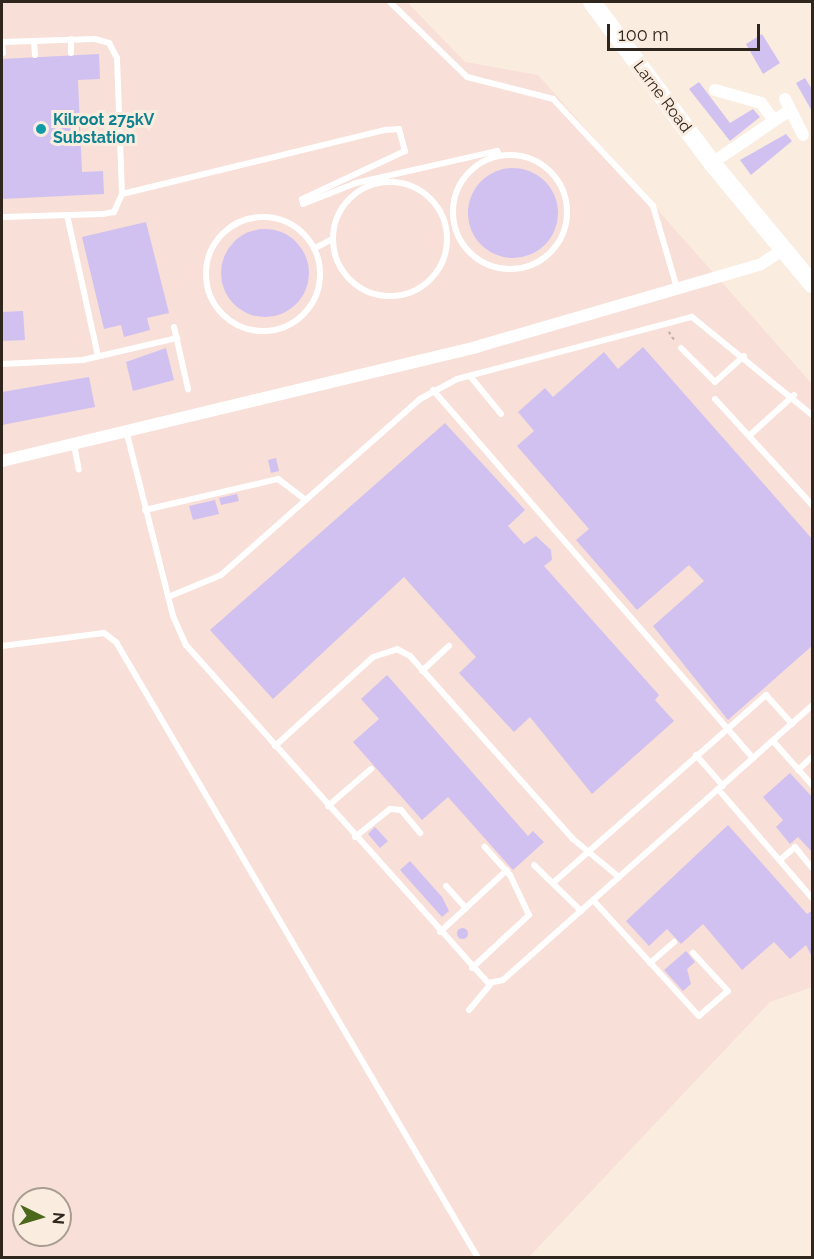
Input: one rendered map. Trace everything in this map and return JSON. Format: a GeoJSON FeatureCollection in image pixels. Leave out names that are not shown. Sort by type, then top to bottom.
{"type":"FeatureCollection","features":[{"type":"Feature","properties":{"kind":"main road","name":"Larne Road"},"geometry":{"type":"LineString","coordinates":[[592,2],[711,163],[781,251],[813,284]]}},
{"type":"Feature","properties":{"kind":"street"},"geometry":{"type":"LineString","coordinates":[[715,90],[761,103],[774,120]]}},
{"type":"Feature","properties":{"kind":"street"},"geometry":{"type":"LineString","coordinates":[[711,163],[774,120],[787,104],[803,135]]}},
{"type":"Feature","properties":{"kind":"street"},"geometry":{"type":"LineString","coordinates":[[2,460],[127,434],[476,346],[762,264],[781,251]]}},
{"type":"Feature","properties":{"kind":"lane"},"geometry":{"type":"LineString","coordinates":[[390,2],[467,77],[553,99],[653,206],[678,288]]}},
{"type":"Feature","properties":{"kind":"lane"},"geometry":{"type":"LineString","coordinates":[[71,39],[71,53]]}},
{"type":"Feature","properties":{"kind":"lane"},"geometry":{"type":"LineString","coordinates":[[2,217],[114,212],[122,194],[117,57],[109,43],[71,39],[2,42],[3,53]]}},
{"type":"Feature","properties":{"kind":"lane"},"geometry":{"type":"LineString","coordinates":[[34,41],[35,55]]}},
{"type":"Feature","properties":{"kind":"lane"},"geometry":{"type":"LineString","coordinates":[[122,194],[399,129],[405,151],[302,199],[303,204],[378,180],[497,151],[499,155]]}},
{"type":"Feature","properties":{"kind":"lane"},"geometry":{"type":"LineString","coordinates":[[499,155],[519,155],[550,171],[566,203],[561,238],[535,263],[500,269],[466,249],[456,232],[454,203],[465,176],[499,155]]}},
{"type":"Feature","properties":{"kind":"lane"},"geometry":{"type":"LineString","coordinates":[[378,180],[416,188],[431,198],[447,230],[447,248],[430,280],[399,296],[362,289],[346,276],[333,239],[346,202],[378,180]]}},
{"type":"Feature","properties":{"kind":"lane"},"geometry":{"type":"LineString","coordinates":[[67,215],[98,356]]}},
{"type":"Feature","properties":{"kind":"lane"},"geometry":{"type":"LineString","coordinates":[[272,217],[304,233],[315,248],[320,283],[304,315],[289,325],[254,330],[235,324],[210,294],[209,255],[234,224],[272,217]]}},
{"type":"Feature","properties":{"kind":"lane"},"geometry":{"type":"LineString","coordinates":[[447,230],[456,232]]}},
{"type":"Feature","properties":{"kind":"lane"},"geometry":{"type":"LineString","coordinates":[[315,248],[333,239]]}},
{"type":"Feature","properties":{"kind":"lane"},"geometry":{"type":"LineString","coordinates":[[168,597],[221,575],[433,390],[470,376],[661,322],[692,317],[794,395],[813,414]]}},
{"type":"Feature","properties":{"kind":"lane"},"geometry":{"type":"LineString","coordinates":[[174,327],[188,389]]}},
{"type":"Feature","properties":{"kind":"lane"},"geometry":{"type":"LineString","coordinates":[[2,364],[98,356],[177,338]]}},
{"type":"Feature","properties":{"kind":"lane"},"geometry":{"type":"LineString","coordinates":[[681,348],[715,382],[744,356]]}},
{"type":"Feature","properties":{"kind":"lane"},"geometry":{"type":"LineString","coordinates":[[470,376],[501,414]]}},
{"type":"Feature","properties":{"kind":"lane"},"geometry":{"type":"LineString","coordinates":[[433,390],[753,758]]}},
{"type":"Feature","properties":{"kind":"lane"},"geometry":{"type":"LineString","coordinates":[[749,436],[794,395]]}},
{"type":"Feature","properties":{"kind":"lane"},"geometry":{"type":"LineString","coordinates":[[715,399],[813,505]]}},
{"type":"Feature","properties":{"kind":"lane"},"geometry":{"type":"LineString","coordinates":[[127,434],[168,597],[186,645],[440,933],[472,968],[492,983]]}},
{"type":"Feature","properties":{"kind":"lane"},"geometry":{"type":"LineString","coordinates":[[74,445],[79,470]]}},
{"type":"Feature","properties":{"kind":"lane"},"geometry":{"type":"LineString","coordinates":[[145,510],[278,479],[306,500]]}},
{"type":"Feature","properties":{"kind":"lane"},"geometry":{"type":"LineString","coordinates":[[2,646],[104,633],[116,642],[478,1257]]}},
{"type":"Feature","properties":{"kind":"lane"},"geometry":{"type":"LineString","coordinates":[[423,670],[449,646]]}},
{"type":"Feature","properties":{"kind":"lane"},"geometry":{"type":"LineString","coordinates":[[274,746],[384,650],[397,649],[423,670],[573,839],[588,847],[619,877]]}},
{"type":"Feature","properties":{"kind":"lane"},"geometry":{"type":"LineString","coordinates":[[554,882],[588,847],[766,694],[792,724]]}},
{"type":"Feature","properties":{"kind":"lane"},"geometry":{"type":"LineString","coordinates":[[469,1010],[492,983],[503,980],[813,706]]}},
{"type":"Feature","properties":{"kind":"lane"},"geometry":{"type":"LineString","coordinates":[[773,741],[813,785]]}},
{"type":"Feature","properties":{"kind":"lane"},"geometry":{"type":"LineString","coordinates":[[696,755],[813,898]]}},
{"type":"Feature","properties":{"kind":"lane"},"geometry":{"type":"LineString","coordinates":[[798,770],[813,757]]}},
{"type":"Feature","properties":{"kind":"lane"},"geometry":{"type":"LineString","coordinates":[[328,806],[371,769]]}},
{"type":"Feature","properties":{"kind":"lane"},"geometry":{"type":"LineString","coordinates":[[355,837],[390,809],[401,810],[420,833]]}},
{"type":"Feature","properties":{"kind":"lane"},"geometry":{"type":"LineString","coordinates":[[472,968],[529,915],[507,870],[485,847]]}},
{"type":"Feature","properties":{"kind":"lane"},"geometry":{"type":"LineString","coordinates":[[780,860],[795,847],[813,868]]}},
{"type":"Feature","properties":{"kind":"lane"},"geometry":{"type":"LineString","coordinates":[[534,865],[554,882],[581,911]]}},
{"type":"Feature","properties":{"kind":"lane"},"geometry":{"type":"LineString","coordinates":[[440,933],[507,870]]}},
{"type":"Feature","properties":{"kind":"lane"},"geometry":{"type":"LineString","coordinates":[[446,886],[466,908]]}},
{"type":"Feature","properties":{"kind":"lane"},"geometry":{"type":"LineString","coordinates":[[593,900],[699,1016],[728,991],[693,953]]}},
{"type":"Feature","properties":{"kind":"lane"},"geometry":{"type":"LineString","coordinates":[[650,963],[674,942]]}},
{"type":"Feature","properties":{"kind":"path"},"geometry":{"type":"LineString","coordinates":[[661,322],[681,348]]}},
{"type":"Feature","properties":{"kind":"shaded area"},"geometry":{"type":"Polygon","coordinates":[[[2,2],[407,2],[465,62],[538,75],[812,384],[812,987],[770,1002],[529,1257],[2,1258],[2,2]]]}},
{"type":"Feature","properties":{"kind":"building"},"geometry":{"type":"Polygon","coordinates":[[[762,34],[780,63],[763,74],[746,44],[762,34]]]}},
{"type":"Feature","properties":{"kind":"building","name":"Kilroot 275kV Substation"},"geometry":{"type":"Polygon","coordinates":[[[99,54],[100,79],[78,80],[82,172],[103,171],[104,194],[2,199],[2,59],[99,54]]]}},
{"type":"Feature","properties":{"kind":"building"},"geometry":{"type":"Polygon","coordinates":[[[805,78],[813,91],[813,113],[796,83],[805,78]]]}},
{"type":"Feature","properties":{"kind":"building"},"geometry":{"type":"Polygon","coordinates":[[[699,82],[730,123],[753,109],[760,117],[730,141],[689,89],[699,82]]]}},
{"type":"Feature","properties":{"kind":"building"},"geometry":{"type":"Polygon","coordinates":[[[786,134],[792,141],[751,175],[740,160],[786,134]]]}},
{"type":"Feature","properties":{"kind":"building"},"geometry":{"type":"Polygon","coordinates":[[[513,168],[530,171],[545,181],[555,196],[558,213],[555,230],[545,245],[530,255],[513,258],[496,255],[481,245],[471,230],[468,213],[471,196],[481,181],[496,171],[513,168]]]}},
{"type":"Feature","properties":{"kind":"building"},"geometry":{"type":"Polygon","coordinates":[[[146,222],[169,313],[147,318],[150,330],[124,337],[121,325],[104,329],[82,237],[146,222]]]}},
{"type":"Feature","properties":{"kind":"building"},"geometry":{"type":"Polygon","coordinates":[[[265,229],[290,236],[302,248],[309,273],[302,298],[290,310],[265,317],[240,310],[228,298],[221,273],[228,248],[240,236],[265,229]]]}},
{"type":"Feature","properties":{"kind":"building"},"geometry":{"type":"Polygon","coordinates":[[[23,311],[25,340],[2,341],[2,312],[23,311]]]}},
{"type":"Feature","properties":{"kind":"building"},"geometry":{"type":"Polygon","coordinates":[[[643,347],[813,540],[813,645],[728,720],[653,626],[704,581],[689,565],[637,610],[576,540],[589,529],[517,446],[534,431],[518,412],[545,388],[553,397],[604,352],[618,369],[643,347]]]}},
{"type":"Feature","properties":{"kind":"building"},"geometry":{"type":"Polygon","coordinates":[[[166,348],[174,380],[133,391],[126,362],[166,348]]]}},
{"type":"Feature","properties":{"kind":"building"},"geometry":{"type":"Polygon","coordinates":[[[89,377],[95,407],[2,425],[2,392],[89,377]]]}},
{"type":"Feature","properties":{"kind":"building"},"geometry":{"type":"Polygon","coordinates":[[[445,423],[525,510],[508,526],[524,544],[536,536],[551,550],[552,560],[544,566],[659,695],[655,700],[674,721],[592,794],[530,717],[514,732],[459,673],[476,657],[404,577],[273,699],[210,630],[445,423]]]}},
{"type":"Feature","properties":{"kind":"building"},"geometry":{"type":"Polygon","coordinates":[[[276,458],[279,471],[271,473],[268,460],[276,458]]]}},
{"type":"Feature","properties":{"kind":"building"},"geometry":{"type":"Polygon","coordinates":[[[237,494],[239,501],[221,505],[219,498],[237,494]]]}},
{"type":"Feature","properties":{"kind":"building"},"geometry":{"type":"Polygon","coordinates":[[[215,500],[219,514],[193,520],[189,506],[215,500]]]}},
{"type":"Feature","properties":{"kind":"building"},"geometry":{"type":"Polygon","coordinates":[[[387,675],[528,836],[533,831],[544,842],[513,870],[448,797],[422,820],[353,742],[379,719],[361,699],[387,675]]]}},
{"type":"Feature","properties":{"kind":"building"},"geometry":{"type":"Polygon","coordinates":[[[790,773],[813,798],[813,853],[798,837],[790,844],[776,827],[783,820],[763,797],[790,773]]]}},
{"type":"Feature","properties":{"kind":"building"},"geometry":{"type":"Polygon","coordinates":[[[728,825],[807,914],[813,910],[813,959],[806,945],[790,959],[774,942],[742,970],[703,924],[681,944],[667,929],[649,946],[626,921],[728,825]]]}},
{"type":"Feature","properties":{"kind":"building"},"geometry":{"type":"Polygon","coordinates":[[[375,827],[388,841],[380,848],[368,834],[375,827]]]}},
{"type":"Feature","properties":{"kind":"building"},"geometry":{"type":"Polygon","coordinates":[[[410,861],[442,897],[449,911],[442,917],[400,870],[410,861]]]}},
{"type":"Feature","properties":{"kind":"building"},"geometry":{"type":"Polygon","coordinates":[[[462,928],[466,929],[466,937],[462,938],[458,937],[457,933],[458,929],[462,928]]]}},
{"type":"Feature","properties":{"kind":"building"},"geometry":{"type":"Polygon","coordinates":[[[686,951],[695,962],[687,969],[691,984],[683,991],[664,970],[686,951]]]}},
{"type":"Feature","properties":{"kind":"place","name":"Kilroot 275kV Substation"},"geometry":{"type":"Point","coordinates":[41,129]}}]}
